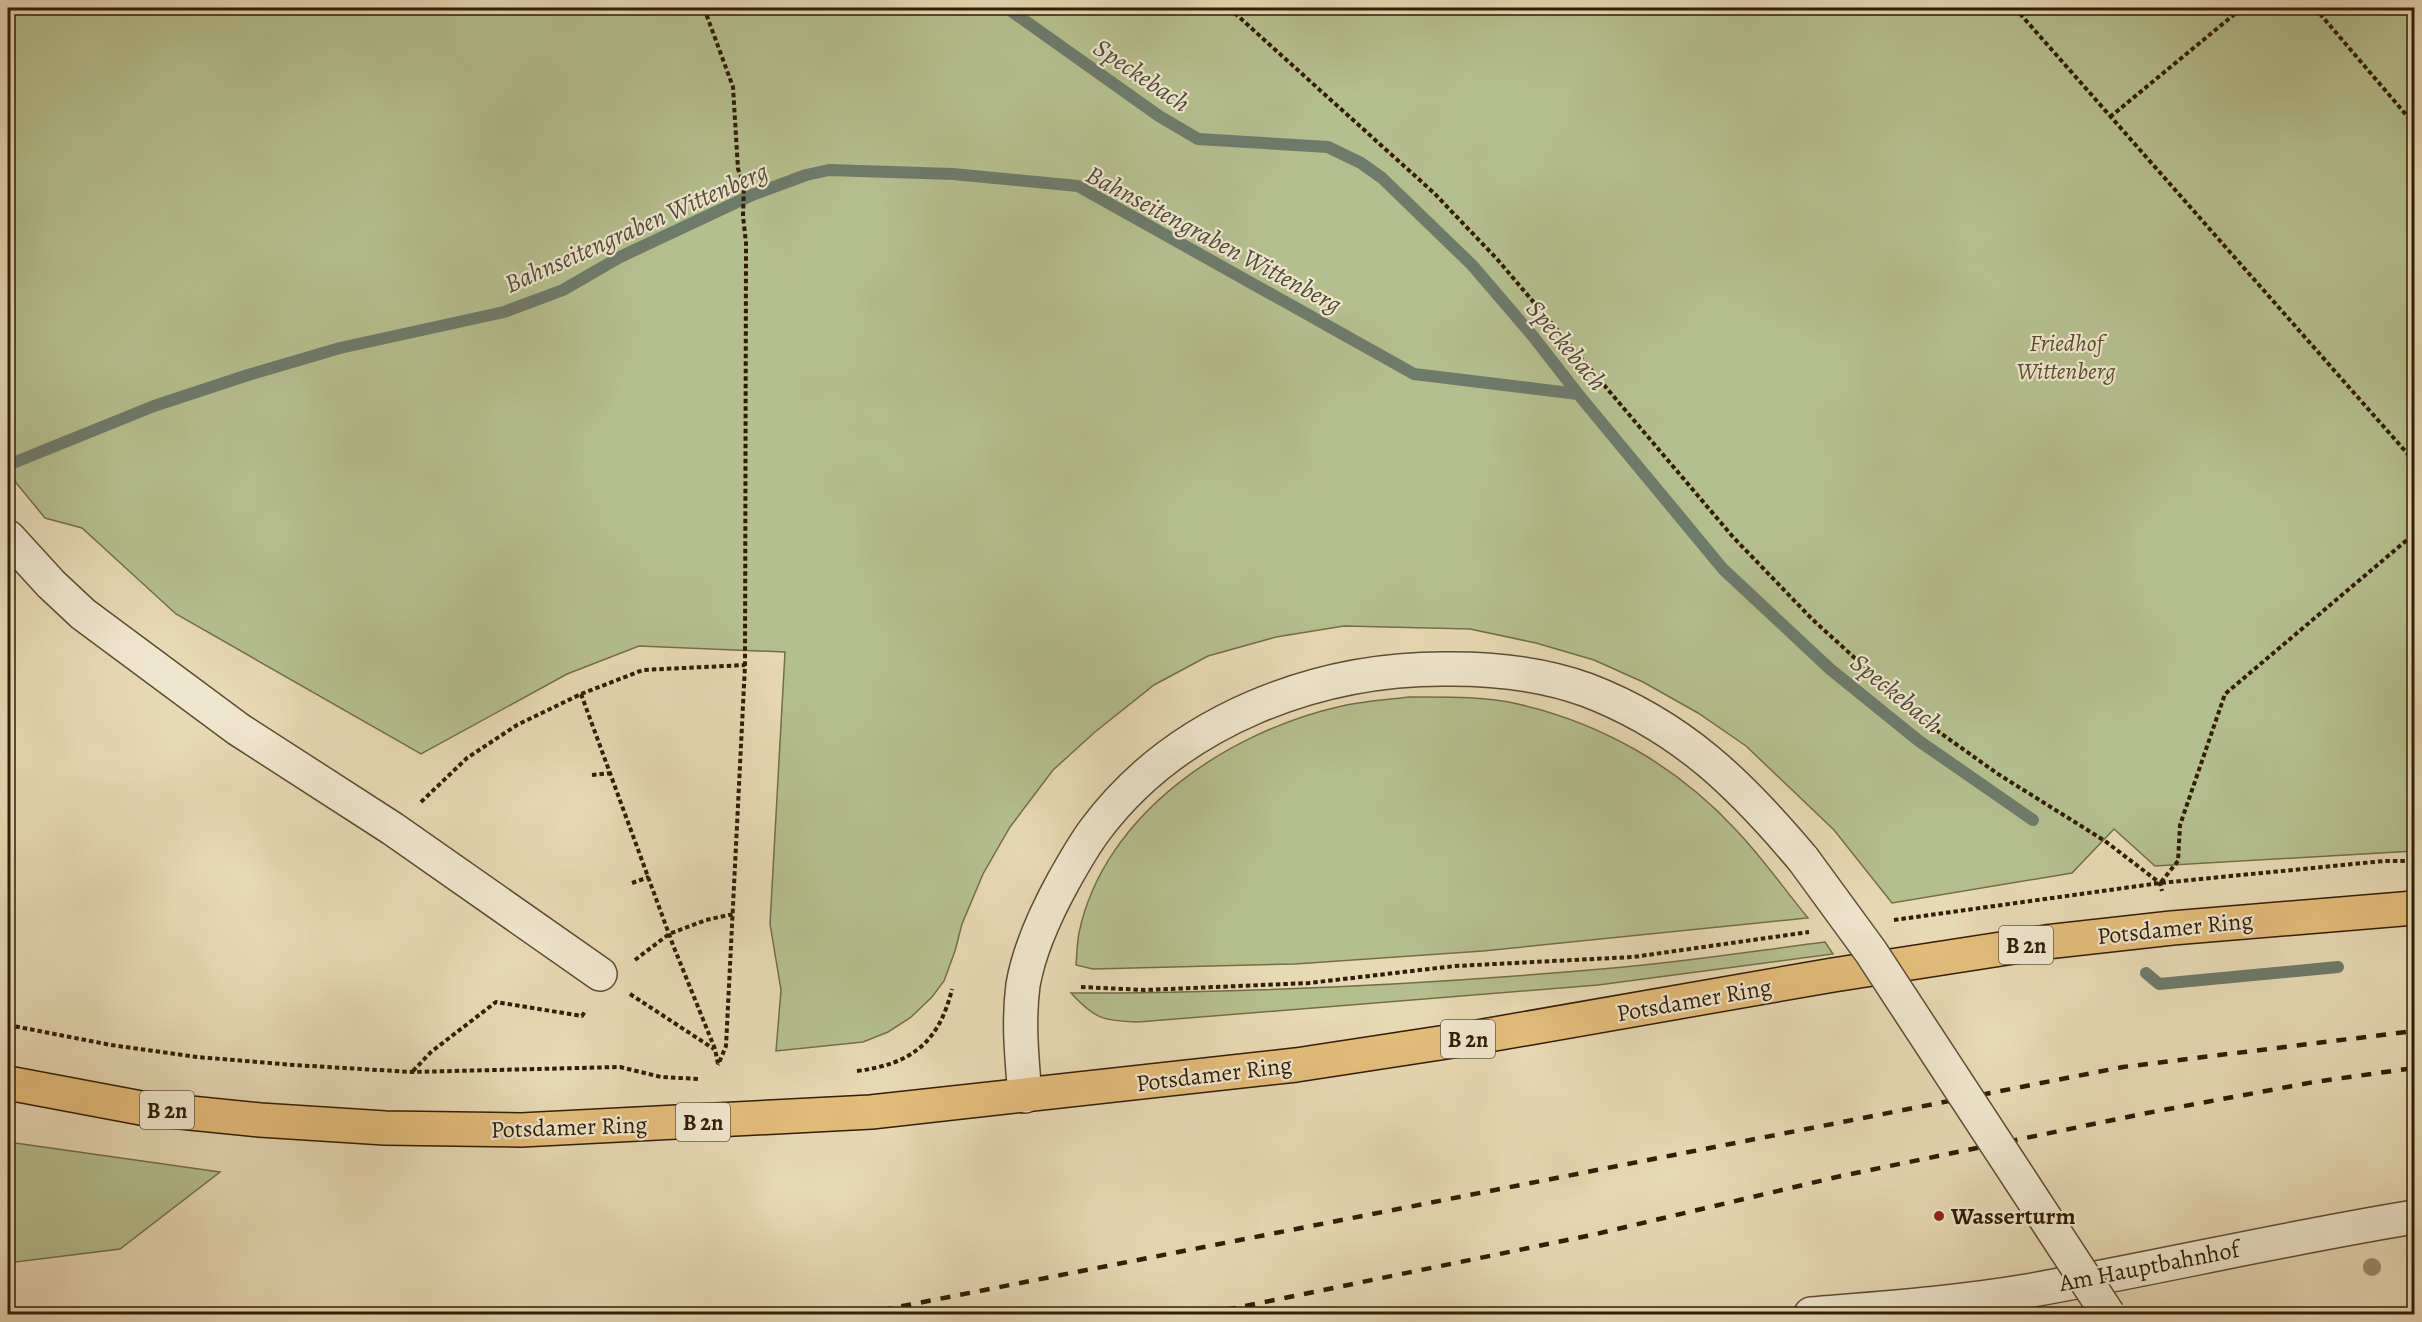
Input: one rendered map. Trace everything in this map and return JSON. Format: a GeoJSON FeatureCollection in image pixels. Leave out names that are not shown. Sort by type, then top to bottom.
{"type":"FeatureCollection","features":[{"type":"Feature","properties":{"kind":"main road","name":"Potsdamer Ring"},"geometry":{"type":"LineString","coordinates":[[8,1083],[153,1109],[328,1126],[436,1130],[521,1130],[738,1121],[871,1112],[1318,1061],[1466,1039],[2046,942],[2172,928],[2415,908]]}},
{"type":"Feature","properties":{"kind":"street"},"geometry":{"type":"LineString","coordinates":[[8,537],[51,584],[83,614],[238,729],[613,970]]}},
{"type":"Feature","properties":{"kind":"street"},"geometry":{"type":"LineString","coordinates":[[1025,1096],[1019,1035],[1023,985],[1035,942],[1053,901],[1096,829],[1137,785],[1163,762],[1199,735],[1242,711],[1289,694],[1336,681],[1384,671],[1436,669],[1487,669],[1536,675],[1585,689],[1628,707],[1663,728],[1710,762],[1745,792],[1803,859],[1871,952],[2108,1314]]}},
{"type":"Feature","properties":{"kind":"street","name":"Am Hauptbahnhof"},"geometry":{"type":"LineString","coordinates":[[1811,1314],[1962,1300],[2027,1291],[2322,1232],[2415,1217]]}},
{"type":"Feature","properties":{"kind":"path"},"geometry":{"type":"LineString","coordinates":[[581,694],[669,934],[715,1049],[718,1065],[726,1046],[744,664],[746,243],[743,216],[744,184],[738,169],[733,87],[704,8]]}},
{"type":"Feature","properties":{"kind":"path"},"geometry":{"type":"LineString","coordinates":[[1229,8],[1434,193],[1458,218],[1497,259],[1733,537],[1812,620],[1925,722],[1998,774],[2105,841],[2160,883],[2172,928]]}},
{"type":"Feature","properties":{"kind":"path"},"geometry":{"type":"LineString","coordinates":[[2015,8],[2415,461]]}},
{"type":"Feature","properties":{"kind":"path"},"geometry":{"type":"LineString","coordinates":[[2110,117],[2242,8]]}},
{"type":"Feature","properties":{"kind":"path"},"geometry":{"type":"LineString","coordinates":[[2315,8],[2415,123]]}},
{"type":"Feature","properties":{"kind":"path"},"geometry":{"type":"LineString","coordinates":[[2160,883],[2178,861],[2180,825],[2225,694],[2415,534]]}},
{"type":"Feature","properties":{"kind":"path"},"geometry":{"type":"LineString","coordinates":[[393,829],[467,758],[517,725],[581,694],[643,670],[744,664]]}},
{"type":"Feature","properties":{"kind":"path"},"geometry":{"type":"LineString","coordinates":[[592,775],[611,773]]}},
{"type":"Feature","properties":{"kind":"path"},"geometry":{"type":"LineString","coordinates":[[1890,921],[2160,883],[2384,861],[2415,861]]}},
{"type":"Feature","properties":{"kind":"path"},"geometry":{"type":"LineString","coordinates":[[632,883],[649,877]]}},
{"type":"Feature","properties":{"kind":"path"},"geometry":{"type":"LineString","coordinates":[[613,970],[669,934],[706,920],[733,914]]}},
{"type":"Feature","properties":{"kind":"path"},"geometry":{"type":"LineString","coordinates":[[1081,987],[1145,990],[1309,983],[1455,966],[1633,957],[1820,930]]}},
{"type":"Feature","properties":{"kind":"path"},"geometry":{"type":"LineString","coordinates":[[856,1071],[879,1068],[915,1053],[933,1034],[946,1011],[952,989]]}},
{"type":"Feature","properties":{"kind":"path"},"geometry":{"type":"LineString","coordinates":[[627,993],[715,1049]]}},
{"type":"Feature","properties":{"kind":"path"},"geometry":{"type":"LineString","coordinates":[[412,1072],[431,1052],[496,1002],[582,1016]]}},
{"type":"Feature","properties":{"kind":"path"},"geometry":{"type":"LineString","coordinates":[[8,1025],[111,1045],[196,1057],[412,1072],[620,1067],[661,1077],[695,1079]]}},
{"type":"Feature","properties":{"kind":"green space","name":"Friedhof Wittenberg"},"geometry":{"type":"Polygon","coordinates":[[[8,8],[2414,8],[2414,851],[2155,866],[2114,829],[2072,873],[1892,903],[1834,830],[1746,746],[1698,713],[1643,682],[1594,660],[1536,643],[1470,629],[1344,626],[1276,637],[1208,656],[1154,685],[1095,732],[1053,770],[1010,827],[983,874],[962,924],[944,981],[932,997],[910,1018],[888,1032],[863,1042],[776,1051],[781,990],[770,924],[785,652],[639,646],[567,674],[421,754],[176,614],[82,528],[45,518],[8,473],[8,8]]]}},
{"type":"Feature","properties":{"kind":"green space"},"geometry":{"type":"Polygon","coordinates":[[[1409,697],[1478,698],[1518,704],[1579,723],[1637,750],[1664,767],[1713,807],[1755,851],[1808,918],[1483,951],[1295,964],[1093,969],[1076,965],[1079,933],[1093,890],[1115,850],[1143,815],[1178,784],[1216,757],[1257,735],[1299,718],[1350,704],[1409,697]]]}},
{"type":"Feature","properties":{"kind":"green space"},"geometry":{"type":"Polygon","coordinates":[[[1825,942],[1833,954],[1598,985],[1138,1022],[1116,1021],[1100,1017],[1071,993],[1275,989],[1478,979],[1640,966],[1825,942]]]}},
{"type":"Feature","properties":{"kind":"green space"},"geometry":{"type":"Polygon","coordinates":[[[8,1142],[220,1172],[120,1249],[8,1263],[8,1142]]]}},
{"type":"Feature","properties":{"kind":"waterway","name":"Speckebach"},"geometry":{"type":"LineString","coordinates":[[1007,8],[1159,116],[1198,139],[1328,147],[1361,163],[1382,178],[1472,265],[1723,569],[1830,669],[1919,741],[2033,820]]}},
{"type":"Feature","properties":{"kind":"waterway","name":"Bahnseitengraben Wittenberg"},"geometry":{"type":"LineString","coordinates":[[8,465],[154,406],[248,375],[340,348],[504,312],[563,290],[620,257],[752,195],[806,175],[829,170],[953,174],[1078,186],[1414,374],[1578,394]]}},
{"type":"Feature","properties":{"kind":"waterway","name":"Speckebach"},"geometry":{"type":"LineString","coordinates":[[2146,973],[2159,984],[2338,967]]}},
{"type":"Feature","properties":{"kind":"railway"},"geometry":{"type":"LineString","coordinates":[[862,1314],[2123,1067],[2414,1031]]}},
{"type":"Feature","properties":{"kind":"railway"},"geometry":{"type":"LineString","coordinates":[[1206,1314],[1592,1235],[1841,1176],[2147,1113],[2314,1082],[2414,1068]]}},
{"type":"Feature","properties":{"kind":"place","name":"Wasserturm"},"geometry":{"type":"Point","coordinates":[1939,1216]}}]}
